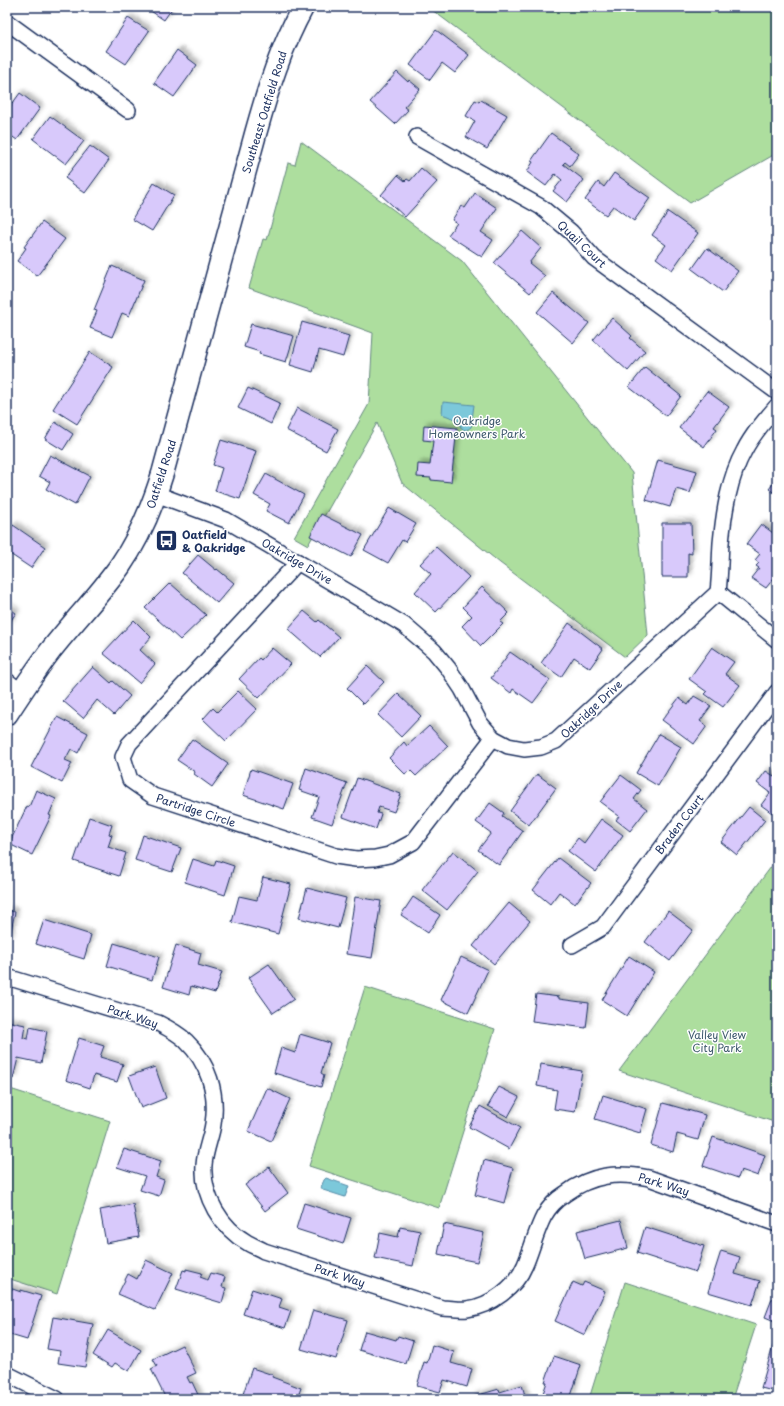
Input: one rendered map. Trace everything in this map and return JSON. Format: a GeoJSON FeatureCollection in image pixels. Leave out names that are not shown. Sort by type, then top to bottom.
{"type":"FeatureCollection","features":[{"type":"Feature","properties":{"kind":"main road","name":"Southeast Oatfield Road"},"geometry":{"type":"LineString","coordinates":[[238,196],[270,83],[284,45],[303,7]]}},
{"type":"Feature","properties":{"kind":"main road","name":"Oatfield Road"},"geometry":{"type":"LineString","coordinates":[[7,714],[14,686],[49,653],[100,592],[120,565],[140,533],[156,494],[194,361],[238,196]]}},
{"type":"Feature","properties":{"kind":"street"},"geometry":{"type":"LineString","coordinates":[[7,22],[128,110]]}},
{"type":"Feature","properties":{"kind":"street","name":"Quail Court"},"geometry":{"type":"LineString","coordinates":[[416,137],[541,207],[571,232],[594,258],[777,392]]}},
{"type":"Feature","properties":{"kind":"street"},"geometry":{"type":"LineString","coordinates":[[777,406],[763,422],[744,450],[736,467],[728,494],[723,522],[718,592],[777,640]]}},
{"type":"Feature","properties":{"kind":"street","name":"Oakridge Drive"},"geometry":{"type":"LineString","coordinates":[[156,494],[226,520],[404,625],[421,638],[448,668],[462,689],[480,724],[493,738],[508,746],[524,749],[541,747],[556,741],[718,592]]}},
{"type":"Feature","properties":{"kind":"street","name":"Partridge Circle"},"geometry":{"type":"LineString","coordinates":[[298,562],[129,744],[123,757],[130,780],[154,796],[336,856],[356,859],[375,858],[389,855],[412,842],[493,738]]}},
{"type":"Feature","properties":{"kind":"street","name":"Braden Court"},"geometry":{"type":"LineString","coordinates":[[572,945],[603,926],[777,692]]}},
{"type":"Feature","properties":{"kind":"street","name":"Park Way"},"geometry":{"type":"LineString","coordinates":[[7,977],[158,1023],[173,1031],[186,1041],[198,1054],[206,1068],[213,1086],[215,1103],[213,1124],[204,1166],[206,1186],[213,1205],[222,1220],[234,1234],[248,1244],[264,1251],[442,1308],[467,1309],[491,1301],[505,1292],[516,1280],[525,1266],[545,1215],[558,1199],[575,1186],[593,1178],[610,1174],[630,1174],[649,1178],[777,1224]]}},
{"type":"Feature","properties":{"kind":"street"},"geometry":{"type":"LineString","coordinates":[[7,1374],[57,1399]]}},
{"type":"Feature","properties":{"kind":"green space"},"geometry":{"type":"Polygon","coordinates":[[[428,7],[777,7],[777,153],[690,203],[428,7]]]}},
{"type":"Feature","properties":{"kind":"green space","name":"Oakridge Homeowners Park"},"geometry":{"type":"Polygon","coordinates":[[[301,141],[462,261],[632,473],[648,635],[625,657],[500,563],[402,483],[377,423],[308,545],[294,537],[369,404],[373,333],[249,288],[263,239],[267,240],[288,163],[295,165],[301,141]]]}},
{"type":"Feature","properties":{"kind":"green space","name":"Valley View City Park"},"geometry":{"type":"Polygon","coordinates":[[[777,859],[777,1123],[619,1071],[756,887],[777,859]]]}},
{"type":"Feature","properties":{"kind":"green space"},"geometry":{"type":"Polygon","coordinates":[[[365,987],[495,1029],[439,1208],[309,1166],[365,987]]]}},
{"type":"Feature","properties":{"kind":"green space"},"geometry":{"type":"Polygon","coordinates":[[[7,1088],[110,1121],[57,1294],[7,1278],[7,1088]]]}},
{"type":"Feature","properties":{"kind":"green space"},"geometry":{"type":"Polygon","coordinates":[[[625,1282],[756,1325],[732,1399],[589,1399],[625,1282]]]}},
{"type":"Feature","properties":{"kind":"water"},"geometry":{"type":"Polygon","coordinates":[[[443,402],[474,405],[471,427],[464,430],[462,429],[458,420],[442,414],[443,402]]]}},
{"type":"Feature","properties":{"kind":"water"},"geometry":{"type":"Polygon","coordinates":[[[326,1178],[349,1186],[345,1197],[323,1190],[321,1187],[326,1178]]]}},
{"type":"Feature","properties":{"kind":"building"},"geometry":{"type":"Polygon","coordinates":[[[145,7],[173,7],[164,20],[145,7]]]}},
{"type":"Feature","properties":{"kind":"building"},"geometry":{"type":"Polygon","coordinates":[[[128,18],[149,31],[126,64],[106,51],[128,18]]]}},
{"type":"Feature","properties":{"kind":"building"},"geometry":{"type":"Polygon","coordinates":[[[436,30],[469,55],[455,73],[442,63],[430,80],[410,65],[436,30]]]}},
{"type":"Feature","properties":{"kind":"building"},"geometry":{"type":"Polygon","coordinates":[[[177,50],[197,65],[174,97],[154,83],[177,50]]]}},
{"type":"Feature","properties":{"kind":"building"},"geometry":{"type":"Polygon","coordinates":[[[397,72],[408,82],[409,80],[420,89],[404,107],[408,110],[395,124],[370,102],[397,72]]]}},
{"type":"Feature","properties":{"kind":"building"},"geometry":{"type":"Polygon","coordinates":[[[20,93],[40,108],[17,140],[7,133],[7,111],[20,93]]]}},
{"type":"Feature","properties":{"kind":"building"},"geometry":{"type":"Polygon","coordinates":[[[475,100],[479,102],[481,100],[507,115],[487,149],[466,137],[475,121],[466,116],[475,100]]]}},
{"type":"Feature","properties":{"kind":"building"},"geometry":{"type":"Polygon","coordinates":[[[50,116],[84,141],[66,164],[33,139],[50,116]]]}},
{"type":"Feature","properties":{"kind":"building"},"geometry":{"type":"Polygon","coordinates":[[[551,133],[579,154],[570,166],[565,162],[563,164],[584,180],[567,202],[553,191],[562,180],[555,174],[546,186],[527,172],[533,162],[531,161],[551,133]]]}},
{"type":"Feature","properties":{"kind":"building"},"geometry":{"type":"Polygon","coordinates":[[[90,146],[109,160],[85,193],[65,178],[90,146]]]}},
{"type":"Feature","properties":{"kind":"building"},"geometry":{"type":"Polygon","coordinates":[[[421,168],[437,182],[405,217],[381,195],[398,175],[405,181],[407,179],[410,181],[421,168]]]}},
{"type":"Feature","properties":{"kind":"building"},"geometry":{"type":"Polygon","coordinates":[[[614,173],[650,198],[634,221],[613,206],[606,215],[585,200],[598,182],[604,187],[614,173]]]}},
{"type":"Feature","properties":{"kind":"building"},"geometry":{"type":"Polygon","coordinates":[[[154,183],[174,195],[152,231],[132,219],[154,183]]]}},
{"type":"Feature","properties":{"kind":"building"},"geometry":{"type":"Polygon","coordinates":[[[475,193],[497,208],[481,232],[493,240],[482,257],[448,235],[457,223],[452,220],[461,206],[465,208],[475,193]]]}},
{"type":"Feature","properties":{"kind":"building"},"geometry":{"type":"Polygon","coordinates":[[[668,212],[698,233],[672,270],[656,258],[666,245],[652,235],[668,212]]]}},
{"type":"Feature","properties":{"kind":"building"},"geometry":{"type":"Polygon","coordinates":[[[42,222],[65,239],[37,276],[17,261],[26,248],[24,247],[42,222]]]}},
{"type":"Feature","properties":{"kind":"building"},"geometry":{"type":"Polygon","coordinates":[[[522,231],[541,248],[529,263],[545,276],[530,293],[494,263],[522,231]]]}},
{"type":"Feature","properties":{"kind":"building"},"geometry":{"type":"Polygon","coordinates":[[[707,248],[738,271],[723,292],[692,269],[707,248]]]}},
{"type":"Feature","properties":{"kind":"building"},"geometry":{"type":"Polygon","coordinates":[[[112,266],[144,280],[129,316],[122,313],[112,337],[90,328],[97,311],[94,310],[112,266]]]}},
{"type":"Feature","properties":{"kind":"building"},"geometry":{"type":"Polygon","coordinates":[[[553,293],[589,323],[573,343],[537,312],[553,293]]]}},
{"type":"Feature","properties":{"kind":"building"},"geometry":{"type":"Polygon","coordinates":[[[612,318],[632,336],[630,338],[645,351],[628,371],[593,340],[612,318]]]}},
{"type":"Feature","properties":{"kind":"building"},"geometry":{"type":"Polygon","coordinates":[[[302,322],[349,336],[343,357],[319,350],[313,372],[290,365],[302,322]]]}},
{"type":"Feature","properties":{"kind":"building"},"geometry":{"type":"Polygon","coordinates":[[[251,324],[294,336],[286,362],[259,354],[260,352],[244,347],[251,324]]]}},
{"type":"Feature","properties":{"kind":"building"},"geometry":{"type":"Polygon","coordinates":[[[90,352],[113,367],[77,424],[53,409],[90,352]]]}},
{"type":"Feature","properties":{"kind":"building"},"geometry":{"type":"Polygon","coordinates":[[[645,367],[681,396],[666,416],[629,387],[645,367]]]}},
{"type":"Feature","properties":{"kind":"building"},"geometry":{"type":"Polygon","coordinates":[[[248,388],[280,403],[271,424],[238,408],[248,388]]]}},
{"type":"Feature","properties":{"kind":"building"},"geometry":{"type":"Polygon","coordinates":[[[707,391],[729,407],[714,427],[717,429],[704,447],[679,428],[707,391]]]}},
{"type":"Feature","properties":{"kind":"building"},"geometry":{"type":"Polygon","coordinates":[[[297,408],[338,429],[326,451],[286,430],[297,408]]]}},
{"type":"Feature","properties":{"kind":"building"},"geometry":{"type":"Polygon","coordinates":[[[55,422],[73,434],[63,450],[45,439],[55,422]]]}},
{"type":"Feature","properties":{"kind":"building"},"geometry":{"type":"Polygon","coordinates":[[[424,425],[457,428],[451,482],[417,477],[418,464],[430,465],[433,441],[423,440],[424,425]]]}},
{"type":"Feature","properties":{"kind":"building"},"geometry":{"type":"Polygon","coordinates":[[[221,440],[256,451],[240,499],[215,491],[222,468],[213,465],[221,440]]]}},
{"type":"Feature","properties":{"kind":"building"},"geometry":{"type":"Polygon","coordinates":[[[50,455],[90,476],[75,505],[46,489],[50,482],[39,476],[50,455]]]}},
{"type":"Feature","properties":{"kind":"building"},"geometry":{"type":"Polygon","coordinates":[[[658,460],[697,471],[690,493],[676,489],[670,507],[646,500],[658,460]]]}},
{"type":"Feature","properties":{"kind":"building"},"geometry":{"type":"Polygon","coordinates":[[[266,474],[304,495],[289,523],[266,511],[270,504],[254,495],[266,474]]]}},
{"type":"Feature","properties":{"kind":"building"},"geometry":{"type":"Polygon","coordinates":[[[777,479],[777,495],[769,489],[777,479]]]}},
{"type":"Feature","properties":{"kind":"building"},"geometry":{"type":"Polygon","coordinates":[[[389,508],[416,524],[405,542],[402,540],[388,563],[364,550],[389,508]]]}},
{"type":"Feature","properties":{"kind":"building"},"geometry":{"type":"Polygon","coordinates":[[[321,514],[363,535],[351,557],[310,536],[321,514]]]}},
{"type":"Feature","properties":{"kind":"building"},"geometry":{"type":"Polygon","coordinates":[[[662,523],[691,523],[692,554],[688,553],[688,577],[662,577],[662,523]]]}},
{"type":"Feature","properties":{"kind":"building"},"geometry":{"type":"Polygon","coordinates":[[[761,524],[777,536],[777,574],[766,588],[751,578],[759,568],[756,566],[759,563],[755,560],[760,554],[746,544],[761,524]]]}},
{"type":"Feature","properties":{"kind":"building"},"geometry":{"type":"Polygon","coordinates":[[[13,525],[45,547],[31,568],[7,552],[7,534],[13,525]]]}},
{"type":"Feature","properties":{"kind":"building"},"geometry":{"type":"Polygon","coordinates":[[[436,547],[469,577],[436,612],[415,592],[431,574],[420,564],[436,547]]]}},
{"type":"Feature","properties":{"kind":"building"},"geometry":{"type":"Polygon","coordinates":[[[198,555],[234,583],[217,603],[182,573],[198,555]]]}},
{"type":"Feature","properties":{"kind":"building"},"geometry":{"type":"Polygon","coordinates":[[[170,583],[206,615],[180,640],[145,608],[170,583]]]}},
{"type":"Feature","properties":{"kind":"building"},"geometry":{"type":"Polygon","coordinates":[[[482,587],[509,613],[500,622],[503,624],[481,646],[462,626],[472,616],[463,607],[482,587]]]}},
{"type":"Feature","properties":{"kind":"building"},"geometry":{"type":"Polygon","coordinates":[[[7,607],[16,613],[7,626],[7,607]]]}},
{"type":"Feature","properties":{"kind":"building"},"geometry":{"type":"Polygon","coordinates":[[[304,611],[317,622],[319,620],[339,637],[320,657],[288,629],[304,611]]]}},
{"type":"Feature","properties":{"kind":"building"},"geometry":{"type":"Polygon","coordinates":[[[134,620],[151,637],[140,650],[155,664],[139,683],[103,653],[134,620]]]}},
{"type":"Feature","properties":{"kind":"building"},"geometry":{"type":"Polygon","coordinates":[[[569,623],[603,649],[590,668],[574,657],[561,677],[541,663],[569,623]]]}},
{"type":"Feature","properties":{"kind":"building"},"geometry":{"type":"Polygon","coordinates":[[[712,647],[734,662],[725,674],[740,685],[723,707],[705,694],[707,692],[689,679],[712,647]]]}},
{"type":"Feature","properties":{"kind":"building"},"geometry":{"type":"Polygon","coordinates":[[[272,648],[291,664],[259,698],[239,679],[259,658],[261,660],[272,648]]]}},
{"type":"Feature","properties":{"kind":"building"},"geometry":{"type":"Polygon","coordinates":[[[510,652],[550,680],[533,703],[513,689],[511,693],[491,678],[510,652]]]}},
{"type":"Feature","properties":{"kind":"building"},"geometry":{"type":"Polygon","coordinates":[[[367,666],[384,682],[363,704],[347,688],[367,666]]]}},
{"type":"Feature","properties":{"kind":"building"},"geometry":{"type":"Polygon","coordinates":[[[93,667],[111,683],[113,681],[130,696],[114,715],[97,700],[83,718],[63,701],[93,667]]]}},
{"type":"Feature","properties":{"kind":"building"},"geometry":{"type":"Polygon","coordinates":[[[238,691],[257,709],[226,741],[203,719],[213,708],[217,712],[238,691]]]}},
{"type":"Feature","properties":{"kind":"building"},"geometry":{"type":"Polygon","coordinates":[[[398,694],[421,716],[401,737],[378,715],[398,694]]]}},
{"type":"Feature","properties":{"kind":"building"},"geometry":{"type":"Polygon","coordinates":[[[694,696],[711,706],[700,721],[707,726],[694,744],[662,720],[679,698],[688,705],[694,696]]]}},
{"type":"Feature","properties":{"kind":"building"},"geometry":{"type":"Polygon","coordinates":[[[57,717],[88,733],[78,753],[71,749],[65,760],[72,763],[62,783],[31,767],[57,717]]]}},
{"type":"Feature","properties":{"kind":"building"},"geometry":{"type":"Polygon","coordinates":[[[429,726],[448,746],[416,776],[410,770],[405,774],[389,758],[404,742],[407,746],[429,726]]]}},
{"type":"Feature","properties":{"kind":"building"},"geometry":{"type":"Polygon","coordinates":[[[659,734],[681,747],[658,786],[636,773],[659,734]]]}},
{"type":"Feature","properties":{"kind":"building"},"geometry":{"type":"Polygon","coordinates":[[[192,739],[228,764],[212,787],[194,774],[195,772],[177,760],[192,739]]]}},
{"type":"Feature","properties":{"kind":"building"},"geometry":{"type":"Polygon","coordinates":[[[306,768],[347,783],[332,824],[312,817],[319,797],[299,790],[306,768]]]}},
{"type":"Feature","properties":{"kind":"building"},"geometry":{"type":"Polygon","coordinates":[[[251,769],[293,784],[284,809],[243,795],[251,769]]]}},
{"type":"Feature","properties":{"kind":"building"},"geometry":{"type":"Polygon","coordinates":[[[766,771],[774,776],[777,772],[777,807],[772,813],[761,805],[770,793],[757,783],[766,771]]]}},
{"type":"Feature","properties":{"kind":"building"},"geometry":{"type":"Polygon","coordinates":[[[537,774],[556,788],[529,825],[510,811],[537,774]]]}},
{"type":"Feature","properties":{"kind":"building"},"geometry":{"type":"Polygon","coordinates":[[[621,775],[641,790],[634,799],[647,809],[630,831],[616,820],[619,816],[600,802],[621,775]]]}},
{"type":"Feature","properties":{"kind":"building"},"geometry":{"type":"Polygon","coordinates":[[[357,778],[401,794],[394,812],[379,807],[377,813],[381,814],[376,829],[343,817],[357,778]]]}},
{"type":"Feature","properties":{"kind":"building"},"geometry":{"type":"Polygon","coordinates":[[[36,790],[56,799],[49,815],[51,816],[32,855],[9,844],[27,806],[29,807],[36,790]]]}},
{"type":"Feature","properties":{"kind":"building"},"geometry":{"type":"Polygon","coordinates":[[[490,803],[504,813],[502,816],[523,831],[499,865],[478,850],[491,833],[476,822],[490,803]]]}},
{"type":"Feature","properties":{"kind":"building"},"geometry":{"type":"Polygon","coordinates":[[[749,807],[765,820],[737,855],[721,842],[749,807]]]}},
{"type":"Feature","properties":{"kind":"building"},"geometry":{"type":"Polygon","coordinates":[[[89,817],[112,825],[109,834],[112,835],[108,847],[126,853],[119,876],[74,861],[89,817]]]}},
{"type":"Feature","properties":{"kind":"building"},"geometry":{"type":"Polygon","coordinates":[[[601,819],[623,835],[596,872],[568,851],[578,838],[584,843],[601,819]]]}},
{"type":"Feature","properties":{"kind":"building"},"geometry":{"type":"Polygon","coordinates":[[[143,835],[181,848],[172,872],[135,860],[143,835]]]}},
{"type":"Feature","properties":{"kind":"building"},"geometry":{"type":"Polygon","coordinates":[[[453,851],[478,871],[447,910],[422,890],[453,851]]]}},
{"type":"Feature","properties":{"kind":"building"},"geometry":{"type":"Polygon","coordinates":[[[558,858],[591,883],[575,904],[559,892],[550,904],[533,890],[558,858]]]}},
{"type":"Feature","properties":{"kind":"building"},"geometry":{"type":"Polygon","coordinates":[[[193,859],[214,866],[216,860],[234,866],[225,895],[185,882],[193,859]]]}},
{"type":"Feature","properties":{"kind":"building"},"geometry":{"type":"Polygon","coordinates":[[[263,877],[291,884],[278,934],[232,922],[239,896],[257,900],[263,877]]]}},
{"type":"Feature","properties":{"kind":"building"},"geometry":{"type":"Polygon","coordinates":[[[307,888],[346,898],[338,928],[299,918],[307,888]]]}},
{"type":"Feature","properties":{"kind":"building"},"geometry":{"type":"Polygon","coordinates":[[[355,897],[381,901],[372,958],[346,954],[355,897]]]}},
{"type":"Feature","properties":{"kind":"building"},"geometry":{"type":"Polygon","coordinates":[[[413,897],[440,915],[428,933],[401,915],[413,897]]]}},
{"type":"Feature","properties":{"kind":"building"},"geometry":{"type":"Polygon","coordinates":[[[509,903],[530,921],[494,964],[473,946],[509,903]]]}},
{"type":"Feature","properties":{"kind":"building"},"geometry":{"type":"Polygon","coordinates":[[[7,910],[15,912],[9,940],[7,940],[7,910]]]}},
{"type":"Feature","properties":{"kind":"building"},"geometry":{"type":"Polygon","coordinates":[[[668,911],[693,930],[670,961],[645,942],[668,911]]]}},
{"type":"Feature","properties":{"kind":"building"},"geometry":{"type":"Polygon","coordinates":[[[44,920],[91,935],[84,959],[36,944],[44,920]]]}},
{"type":"Feature","properties":{"kind":"building"},"geometry":{"type":"Polygon","coordinates":[[[114,943],[159,957],[152,980],[107,966],[114,943]]]}},
{"type":"Feature","properties":{"kind":"building"},"geometry":{"type":"Polygon","coordinates":[[[176,945],[201,953],[198,965],[222,972],[215,993],[191,986],[189,995],[163,987],[176,945]]]}},
{"type":"Feature","properties":{"kind":"building"},"geometry":{"type":"Polygon","coordinates":[[[629,956],[654,972],[627,1016],[602,1000],[629,956]]]}},
{"type":"Feature","properties":{"kind":"building"},"geometry":{"type":"Polygon","coordinates":[[[461,957],[488,970],[468,1013],[441,1000],[461,957]]]}},
{"type":"Feature","properties":{"kind":"building"},"geometry":{"type":"Polygon","coordinates":[[[269,964],[294,999],[273,1013],[248,978],[269,964]]]}},
{"type":"Feature","properties":{"kind":"building"},"geometry":{"type":"Polygon","coordinates":[[[536,994],[589,1003],[586,1028],[532,1021],[536,994]]]}},
{"type":"Feature","properties":{"kind":"building"},"geometry":{"type":"Polygon","coordinates":[[[7,1021],[25,1025],[23,1038],[28,1039],[30,1027],[47,1031],[41,1063],[18,1058],[13,1079],[7,1078],[7,1021]]]}},
{"type":"Feature","properties":{"kind":"building"},"geometry":{"type":"Polygon","coordinates":[[[300,1034],[330,1043],[321,1073],[324,1075],[321,1087],[274,1073],[281,1048],[295,1053],[300,1034]]]}},
{"type":"Feature","properties":{"kind":"building"},"geometry":{"type":"Polygon","coordinates":[[[79,1038],[104,1046],[100,1057],[123,1064],[117,1082],[94,1075],[90,1088],[66,1080],[79,1038]]]}},
{"type":"Feature","properties":{"kind":"building"},"geometry":{"type":"Polygon","coordinates":[[[541,1064],[582,1071],[575,1112],[554,1109],[557,1090],[537,1086],[541,1064]]]}},
{"type":"Feature","properties":{"kind":"building"},"geometry":{"type":"Polygon","coordinates":[[[155,1067],[166,1098],[141,1108],[129,1076],[155,1067]]]}},
{"type":"Feature","properties":{"kind":"building"},"geometry":{"type":"Polygon","coordinates":[[[499,1087],[519,1097],[508,1117],[488,1106],[499,1087]]]}},
{"type":"Feature","properties":{"kind":"building"},"geometry":{"type":"Polygon","coordinates":[[[267,1088],[290,1099],[271,1141],[248,1131],[267,1088]]]}},
{"type":"Feature","properties":{"kind":"building"},"geometry":{"type":"Polygon","coordinates":[[[603,1095],[647,1109],[640,1133],[595,1119],[603,1095]]]}},
{"type":"Feature","properties":{"kind":"building"},"geometry":{"type":"Polygon","coordinates":[[[663,1103],[705,1115],[698,1140],[677,1134],[673,1152],[651,1145],[663,1103]]]}},
{"type":"Feature","properties":{"kind":"building"},"geometry":{"type":"Polygon","coordinates":[[[480,1106],[520,1128],[509,1149],[469,1127],[480,1106]]]}},
{"type":"Feature","properties":{"kind":"building"},"geometry":{"type":"Polygon","coordinates":[[[713,1137],[765,1155],[758,1176],[741,1170],[738,1178],[703,1166],[713,1137]]]}},
{"type":"Feature","properties":{"kind":"building"},"geometry":{"type":"Polygon","coordinates":[[[124,1149],[161,1161],[156,1177],[164,1180],[159,1196],[140,1190],[145,1176],[117,1167],[124,1149]]]}},
{"type":"Feature","properties":{"kind":"building"},"geometry":{"type":"Polygon","coordinates":[[[484,1160],[513,1168],[504,1203],[475,1195],[484,1160]]]}},
{"type":"Feature","properties":{"kind":"building"},"geometry":{"type":"Polygon","coordinates":[[[269,1167],[288,1193],[265,1211],[245,1185],[269,1167]]]}},
{"type":"Feature","properties":{"kind":"building"},"geometry":{"type":"Polygon","coordinates":[[[304,1203],[351,1218],[343,1244],[296,1229],[304,1203]]]}},
{"type":"Feature","properties":{"kind":"building"},"geometry":{"type":"Polygon","coordinates":[[[133,1204],[139,1237],[106,1243],[100,1210],[133,1204]]]}},
{"type":"Feature","properties":{"kind":"building"},"geometry":{"type":"Polygon","coordinates":[[[621,1220],[628,1248],[585,1259],[577,1231],[621,1220]]]}},
{"type":"Feature","properties":{"kind":"building"},"geometry":{"type":"Polygon","coordinates":[[[444,1224],[484,1233],[477,1262],[438,1254],[444,1224]]]}},
{"type":"Feature","properties":{"kind":"building"},"geometry":{"type":"Polygon","coordinates":[[[400,1227],[420,1231],[413,1266],[375,1258],[380,1233],[398,1237],[400,1227]]]}},
{"type":"Feature","properties":{"kind":"building"},"geometry":{"type":"Polygon","coordinates":[[[645,1227],[704,1246],[696,1272],[637,1253],[645,1227]]]}},
{"type":"Feature","properties":{"kind":"building"},"geometry":{"type":"Polygon","coordinates":[[[721,1251],[740,1257],[735,1274],[760,1281],[752,1305],[708,1292],[721,1251]]]}},
{"type":"Feature","properties":{"kind":"building"},"geometry":{"type":"Polygon","coordinates":[[[146,1260],[173,1273],[155,1310],[118,1294],[128,1274],[137,1279],[146,1260]]]}},
{"type":"Feature","properties":{"kind":"building"},"geometry":{"type":"Polygon","coordinates":[[[186,1269],[202,1273],[200,1277],[208,1280],[211,1273],[225,1277],[222,1287],[226,1288],[222,1303],[176,1289],[183,1270],[186,1271],[186,1269]]]}},
{"type":"Feature","properties":{"kind":"building"},"geometry":{"type":"Polygon","coordinates":[[[573,1282],[582,1286],[584,1282],[605,1291],[585,1335],[555,1321],[573,1282]]]}},
{"type":"Feature","properties":{"kind":"building"},"geometry":{"type":"Polygon","coordinates":[[[777,1286],[777,1322],[765,1317],[777,1286]]]}},
{"type":"Feature","properties":{"kind":"building"},"geometry":{"type":"Polygon","coordinates":[[[7,1287],[21,1292],[21,1290],[41,1296],[27,1340],[7,1334],[7,1287]]]}},
{"type":"Feature","properties":{"kind":"building"},"geometry":{"type":"Polygon","coordinates":[[[252,1289],[282,1299],[279,1307],[291,1311],[285,1328],[243,1314],[252,1289]]]}},
{"type":"Feature","properties":{"kind":"building"},"geometry":{"type":"Polygon","coordinates":[[[313,1310],[348,1320],[336,1359],[301,1349],[313,1310]]]}},
{"type":"Feature","properties":{"kind":"building"},"geometry":{"type":"Polygon","coordinates":[[[53,1317],[93,1324],[85,1367],[58,1363],[60,1351],[47,1349],[53,1317]]]}},
{"type":"Feature","properties":{"kind":"building"},"geometry":{"type":"Polygon","coordinates":[[[108,1330],[141,1350],[129,1371],[115,1363],[112,1367],[93,1355],[108,1330]]]}},
{"type":"Feature","properties":{"kind":"building"},"geometry":{"type":"Polygon","coordinates":[[[365,1331],[396,1340],[398,1336],[413,1341],[406,1364],[359,1350],[365,1331]]]}},
{"type":"Feature","properties":{"kind":"building"},"geometry":{"type":"Polygon","coordinates":[[[182,1345],[196,1373],[187,1377],[190,1383],[192,1382],[200,1399],[166,1399],[151,1369],[157,1366],[153,1359],[182,1345]]]}},
{"type":"Feature","properties":{"kind":"building"},"geometry":{"type":"Polygon","coordinates":[[[432,1345],[454,1352],[451,1363],[472,1369],[467,1387],[444,1380],[440,1392],[417,1386],[424,1362],[427,1363],[432,1345]]]}},
{"type":"Feature","properties":{"kind":"building"},"geometry":{"type":"Polygon","coordinates":[[[773,1346],[777,1347],[777,1392],[761,1388],[773,1346]]]}},
{"type":"Feature","properties":{"kind":"building"},"geometry":{"type":"Polygon","coordinates":[[[554,1356],[581,1365],[570,1399],[541,1399],[554,1356]]]}},
{"type":"Feature","properties":{"kind":"building"},"geometry":{"type":"Polygon","coordinates":[[[252,1368],[273,1375],[272,1377],[301,1388],[297,1399],[257,1399],[243,1394],[252,1368]]]}},
{"type":"Feature","properties":{"kind":"building"},"geometry":{"type":"Polygon","coordinates":[[[522,1385],[526,1399],[473,1399],[472,1397],[499,1389],[500,1392],[522,1385]]]}},
{"type":"Feature","properties":{"kind":"place","name":"Oatfield & Oakridge"},"geometry":{"type":"Point","coordinates":[166,540]}}]}
